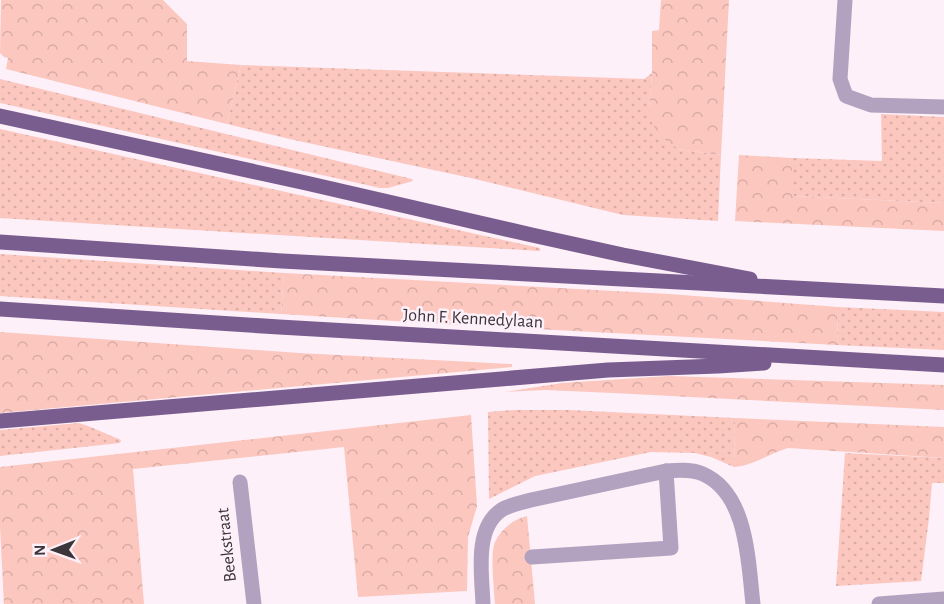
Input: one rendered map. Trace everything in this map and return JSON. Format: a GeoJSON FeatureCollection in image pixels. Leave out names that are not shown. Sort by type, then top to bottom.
{"type":"FeatureCollection","features":[{"type":"Feature","properties":{"kind":"main road"},"geometry":{"type":"LineString","coordinates":[[0,116],[566,243],[797,288]]}},
{"type":"Feature","properties":{"kind":"main road"},"geometry":{"type":"LineString","coordinates":[[0,242],[293,261],[944,296]]}},
{"type":"Feature","properties":{"kind":"main road","name":"John F. Kennedylaan"},"geometry":{"type":"LineString","coordinates":[[0,309],[944,365]]}},
{"type":"Feature","properties":{"kind":"main road"},"geometry":{"type":"LineString","coordinates":[[0,421],[608,370],[718,366],[821,358]]}},
{"type":"Feature","properties":{"kind":"street"},"geometry":{"type":"LineString","coordinates":[[845,0],[840,79],[846,96],[872,105],[944,107]]}},
{"type":"Feature","properties":{"kind":"street"},"geometry":{"type":"LineString","coordinates":[[483,604],[484,531],[500,511],[531,500],[666,471],[682,470],[702,473],[717,482],[729,497],[745,535],[753,604]]}},
{"type":"Feature","properties":{"kind":"street"},"geometry":{"type":"LineString","coordinates":[[532,557],[671,548],[666,471]]}},
{"type":"Feature","properties":{"kind":"street","name":"Beekstraat"},"geometry":{"type":"LineString","coordinates":[[240,482],[254,604]]}},
{"type":"Feature","properties":{"kind":"street"},"geometry":{"type":"LineString","coordinates":[[879,604],[944,599]]}},
{"type":"Feature","properties":{"kind":"green space"},"geometry":{"type":"Polygon","coordinates":[[[1,0],[163,0],[187,24],[187,61],[241,65],[227,124],[6,69],[8,58],[0,53],[1,0]]]}},
{"type":"Feature","properties":{"kind":"green space"},"geometry":{"type":"Polygon","coordinates":[[[661,0],[729,0],[721,155],[678,149],[661,137],[652,123],[649,106],[652,31],[659,30],[661,0]]]}},
{"type":"Feature","properties":{"kind":"green space"},"geometry":{"type":"Polygon","coordinates":[[[241,65],[644,79],[652,73],[649,106],[678,149],[721,155],[718,221],[623,215],[471,178],[227,124],[241,65]]]}},
{"type":"Feature","properties":{"kind":"green space"},"geometry":{"type":"Polygon","coordinates":[[[0,79],[413,181],[380,188],[0,103],[0,79]]]}},
{"type":"Feature","properties":{"kind":"green space"},"geometry":{"type":"Polygon","coordinates":[[[881,114],[944,117],[944,203],[792,196],[792,158],[882,161],[881,114]]]}},
{"type":"Feature","properties":{"kind":"green space"},"geometry":{"type":"Polygon","coordinates":[[[0,129],[540,248],[540,251],[0,218],[0,129]]]}},
{"type":"Feature","properties":{"kind":"green space"},"geometry":{"type":"Polygon","coordinates":[[[739,155],[792,158],[792,196],[944,203],[944,231],[735,221],[739,155]]]}},
{"type":"Feature","properties":{"kind":"green space"},"geometry":{"type":"Polygon","coordinates":[[[0,254],[284,273],[281,314],[0,296],[0,254]]]}},
{"type":"Feature","properties":{"kind":"green space"},"geometry":{"type":"Polygon","coordinates":[[[284,273],[669,294],[838,307],[837,345],[281,314],[284,273]]]}},
{"type":"Feature","properties":{"kind":"green space"},"geometry":{"type":"Polygon","coordinates":[[[838,307],[944,312],[944,350],[837,345],[838,307]]]}},
{"type":"Feature","properties":{"kind":"green space"},"geometry":{"type":"Polygon","coordinates":[[[0,332],[299,353],[512,364],[512,367],[0,413],[0,332]]]}},
{"type":"Feature","properties":{"kind":"green space"},"geometry":{"type":"Polygon","coordinates":[[[669,376],[944,385],[944,410],[545,390],[505,392],[562,383],[669,376]]]}},
{"type":"Feature","properties":{"kind":"green space"},"geometry":{"type":"Polygon","coordinates":[[[568,410],[735,418],[734,467],[695,453],[651,452],[535,476],[489,499],[488,412],[568,410]]]}},
{"type":"Feature","properties":{"kind":"green space"},"geometry":{"type":"Polygon","coordinates":[[[471,415],[477,506],[468,537],[467,591],[358,597],[344,447],[133,469],[144,604],[4,604],[0,467],[471,415]]]}},
{"type":"Feature","properties":{"kind":"green space"},"geometry":{"type":"Polygon","coordinates":[[[735,418],[944,427],[944,458],[788,448],[748,464],[734,467],[735,418]]]}},
{"type":"Feature","properties":{"kind":"green space"},"geometry":{"type":"Polygon","coordinates":[[[79,423],[121,440],[120,443],[0,456],[0,430],[79,423]]]}},
{"type":"Feature","properties":{"kind":"green space"},"geometry":{"type":"Polygon","coordinates":[[[845,453],[944,458],[944,483],[932,483],[921,581],[836,586],[845,453]]]}},
{"type":"Feature","properties":{"kind":"green space"},"geometry":{"type":"Polygon","coordinates":[[[527,516],[535,604],[495,604],[493,563],[495,542],[508,525],[527,516]]]}}]}
